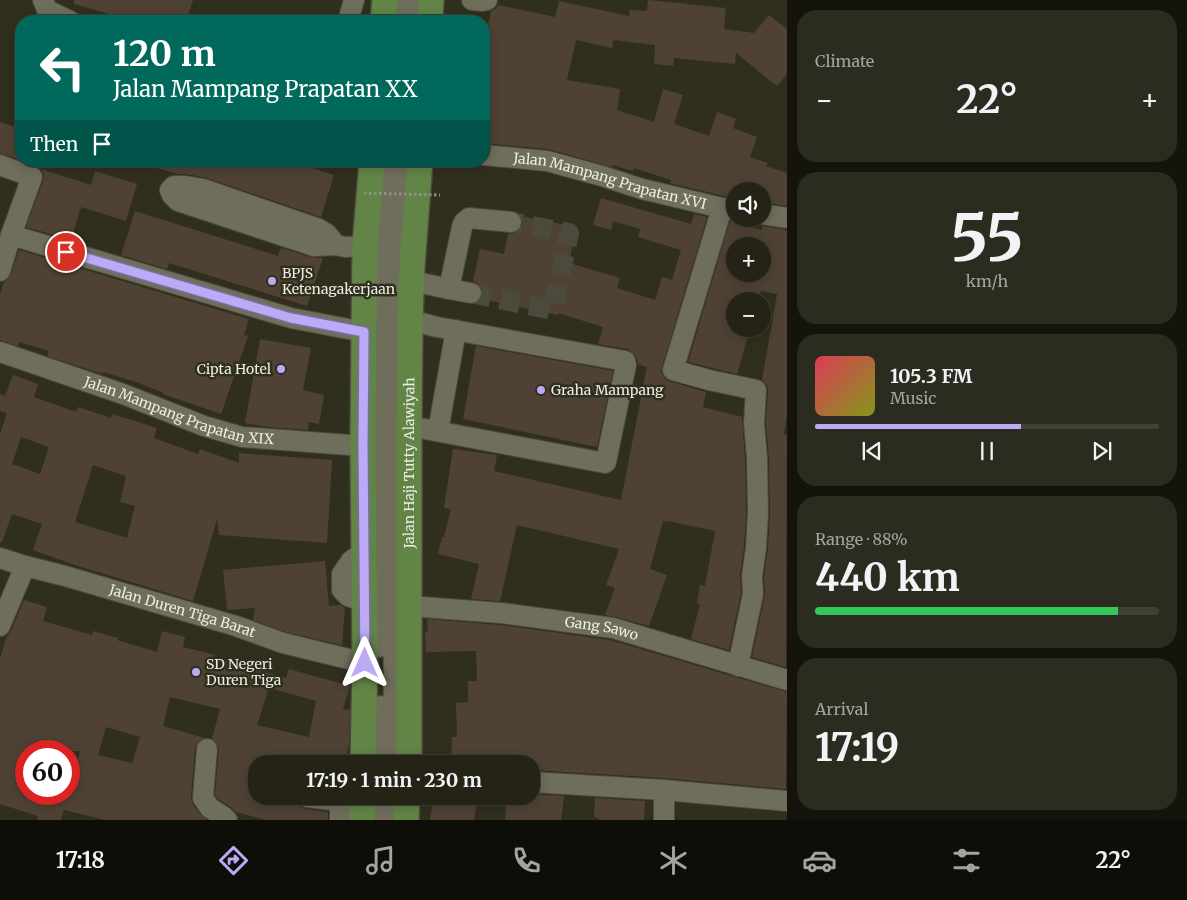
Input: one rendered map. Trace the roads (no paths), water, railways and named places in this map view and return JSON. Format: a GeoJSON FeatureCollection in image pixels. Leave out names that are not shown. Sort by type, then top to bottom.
{"type":"FeatureCollection","features":[{"type":"Feature","properties":{"kind":"main road"},"geometry":{"type":"LineString","coordinates":[[384,15],[385,0]]}},
{"type":"Feature","properties":{"kind":"main road"},"geometry":{"type":"LineString","coordinates":[[430,15],[431,0]]}},
{"type":"Feature","properties":{"kind":"main road"},"geometry":{"type":"LineString","coordinates":[[364,755],[365,551],[363,446],[365,246],[372,167]]}},
{"type":"Feature","properties":{"kind":"main road","name":"Jalan Haji Tutty Alawiyah"},"geometry":{"type":"LineString","coordinates":[[409,755],[410,320],[420,167]]}},
{"type":"Feature","properties":{"kind":"main road"},"geometry":{"type":"LineString","coordinates":[[352,805],[362,820]]}},
{"type":"Feature","properties":{"kind":"main road"},"geometry":{"type":"LineString","coordinates":[[406,820],[407,805]]}},
{"type":"Feature","properties":{"kind":"street"},"geometry":{"type":"LineString","coordinates":[[43,0],[47,10],[57,15]]}},
{"type":"Feature","properties":{"kind":"street"},"geometry":{"type":"LineString","coordinates":[[350,15],[354,0]]}},
{"type":"Feature","properties":{"kind":"street"},"geometry":{"type":"LineString","coordinates":[[399,15],[401,0]]}},
{"type":"Feature","properties":{"kind":"street"},"geometry":{"type":"LineString","coordinates":[[415,15],[416,0]]}},
{"type":"Feature","properties":{"kind":"street"},"geometry":{"type":"LineString","coordinates":[[472,0],[487,0]]}},
{"type":"Feature","properties":{"kind":"street","name":"Jalan Mampang Prapatan XVI"},"geometry":{"type":"LineString","coordinates":[[490,156],[547,161],[642,189],[726,208]]}},
{"type":"Feature","properties":{"kind":"street"},"geometry":{"type":"LineString","coordinates":[[0,165],[15,167]]}},
{"type":"Feature","properties":{"kind":"street"},"geometry":{"type":"LineString","coordinates":[[0,271],[11,235],[36,169],[18,167]]}},
{"type":"Feature","properties":{"kind":"street"},"geometry":{"type":"LineString","coordinates":[[379,755],[381,702],[378,355],[388,167]]}},
{"type":"Feature","properties":{"kind":"street"},"geometry":{"type":"LineString","coordinates":[[406,167],[394,339],[393,422],[409,755]]}},
{"type":"Feature","properties":{"kind":"street"},"geometry":{"type":"LineString","coordinates":[[336,245],[327,234],[319,229],[203,189],[174,186],[170,190],[178,201],[314,246],[365,246]]}},
{"type":"Feature","properties":{"kind":"street"},"geometry":{"type":"LineString","coordinates":[[771,215],[787,218]]}},
{"type":"Feature","properties":{"kind":"street"},"geometry":{"type":"LineString","coordinates":[[450,289],[464,222],[469,218],[511,222]]}},
{"type":"Feature","properties":{"kind":"street"},"geometry":{"type":"LineString","coordinates":[[726,218],[673,370],[756,390],[754,423],[758,513],[756,548],[752,576],[753,594],[738,666]]}},
{"type":"Feature","properties":{"kind":"street"},"geometry":{"type":"LineString","coordinates":[[11,235],[291,318],[364,332]]}},
{"type":"Feature","properties":{"kind":"street"},"geometry":{"type":"LineString","coordinates":[[412,281],[471,292]]}},
{"type":"Feature","properties":{"kind":"street"},"geometry":{"type":"LineString","coordinates":[[409,426],[605,463],[626,364],[625,361],[437,327],[410,320]]}},
{"type":"Feature","properties":{"kind":"street"},"geometry":{"type":"LineString","coordinates":[[438,431],[456,330]]}},
{"type":"Feature","properties":{"kind":"street","name":"Jalan Mampang Prapatan XIX"},"geometry":{"type":"LineString","coordinates":[[0,352],[123,394],[204,426],[242,437],[363,446]]}},
{"type":"Feature","properties":{"kind":"street","name":"Jalan Duren Tiga Barat"},"geometry":{"type":"LineString","coordinates":[[0,558],[236,626],[283,643],[365,663]]}},
{"type":"Feature","properties":{"kind":"street"},"geometry":{"type":"LineString","coordinates":[[0,626],[25,566]]}},
{"type":"Feature","properties":{"kind":"street","name":"Gang Sawo"},"geometry":{"type":"LineString","coordinates":[[409,606],[501,613],[613,628],[787,680]]}},
{"type":"Feature","properties":{"kind":"street"},"geometry":{"type":"LineString","coordinates":[[207,750],[204,798],[210,808],[227,820]]}},
{"type":"Feature","properties":{"kind":"street"},"geometry":{"type":"LineString","coordinates":[[540,783],[787,800]]}},
{"type":"Feature","properties":{"kind":"street"},"geometry":{"type":"LineString","coordinates":[[664,790],[664,820]]}},
{"type":"Feature","properties":{"kind":"street"},"geometry":{"type":"LineString","coordinates":[[377,820],[378,805]]}},
{"type":"Feature","properties":{"kind":"street"},"geometry":{"type":"LineString","coordinates":[[393,805],[393,820]]}},
{"type":"Feature","properties":{"kind":"tunnel"},"geometry":{"type":"LineString","coordinates":[[471,293],[553,310],[569,233],[511,222]]}},
{"type":"Feature","properties":{"kind":"place","name":"BPJS Ketenagakerjaan"},"geometry":{"type":"Point","coordinates":[272,281]}},
{"type":"Feature","properties":{"kind":"place","name":"Cipta Hotel"},"geometry":{"type":"Point","coordinates":[281,369]}},
{"type":"Feature","properties":{"kind":"place","name":"Graha Mampang"},"geometry":{"type":"Point","coordinates":[541,390]}},
{"type":"Feature","properties":{"kind":"place","name":"SD Negeri Duren Tiga"},"geometry":{"type":"Point","coordinates":[196,672]}}]}
